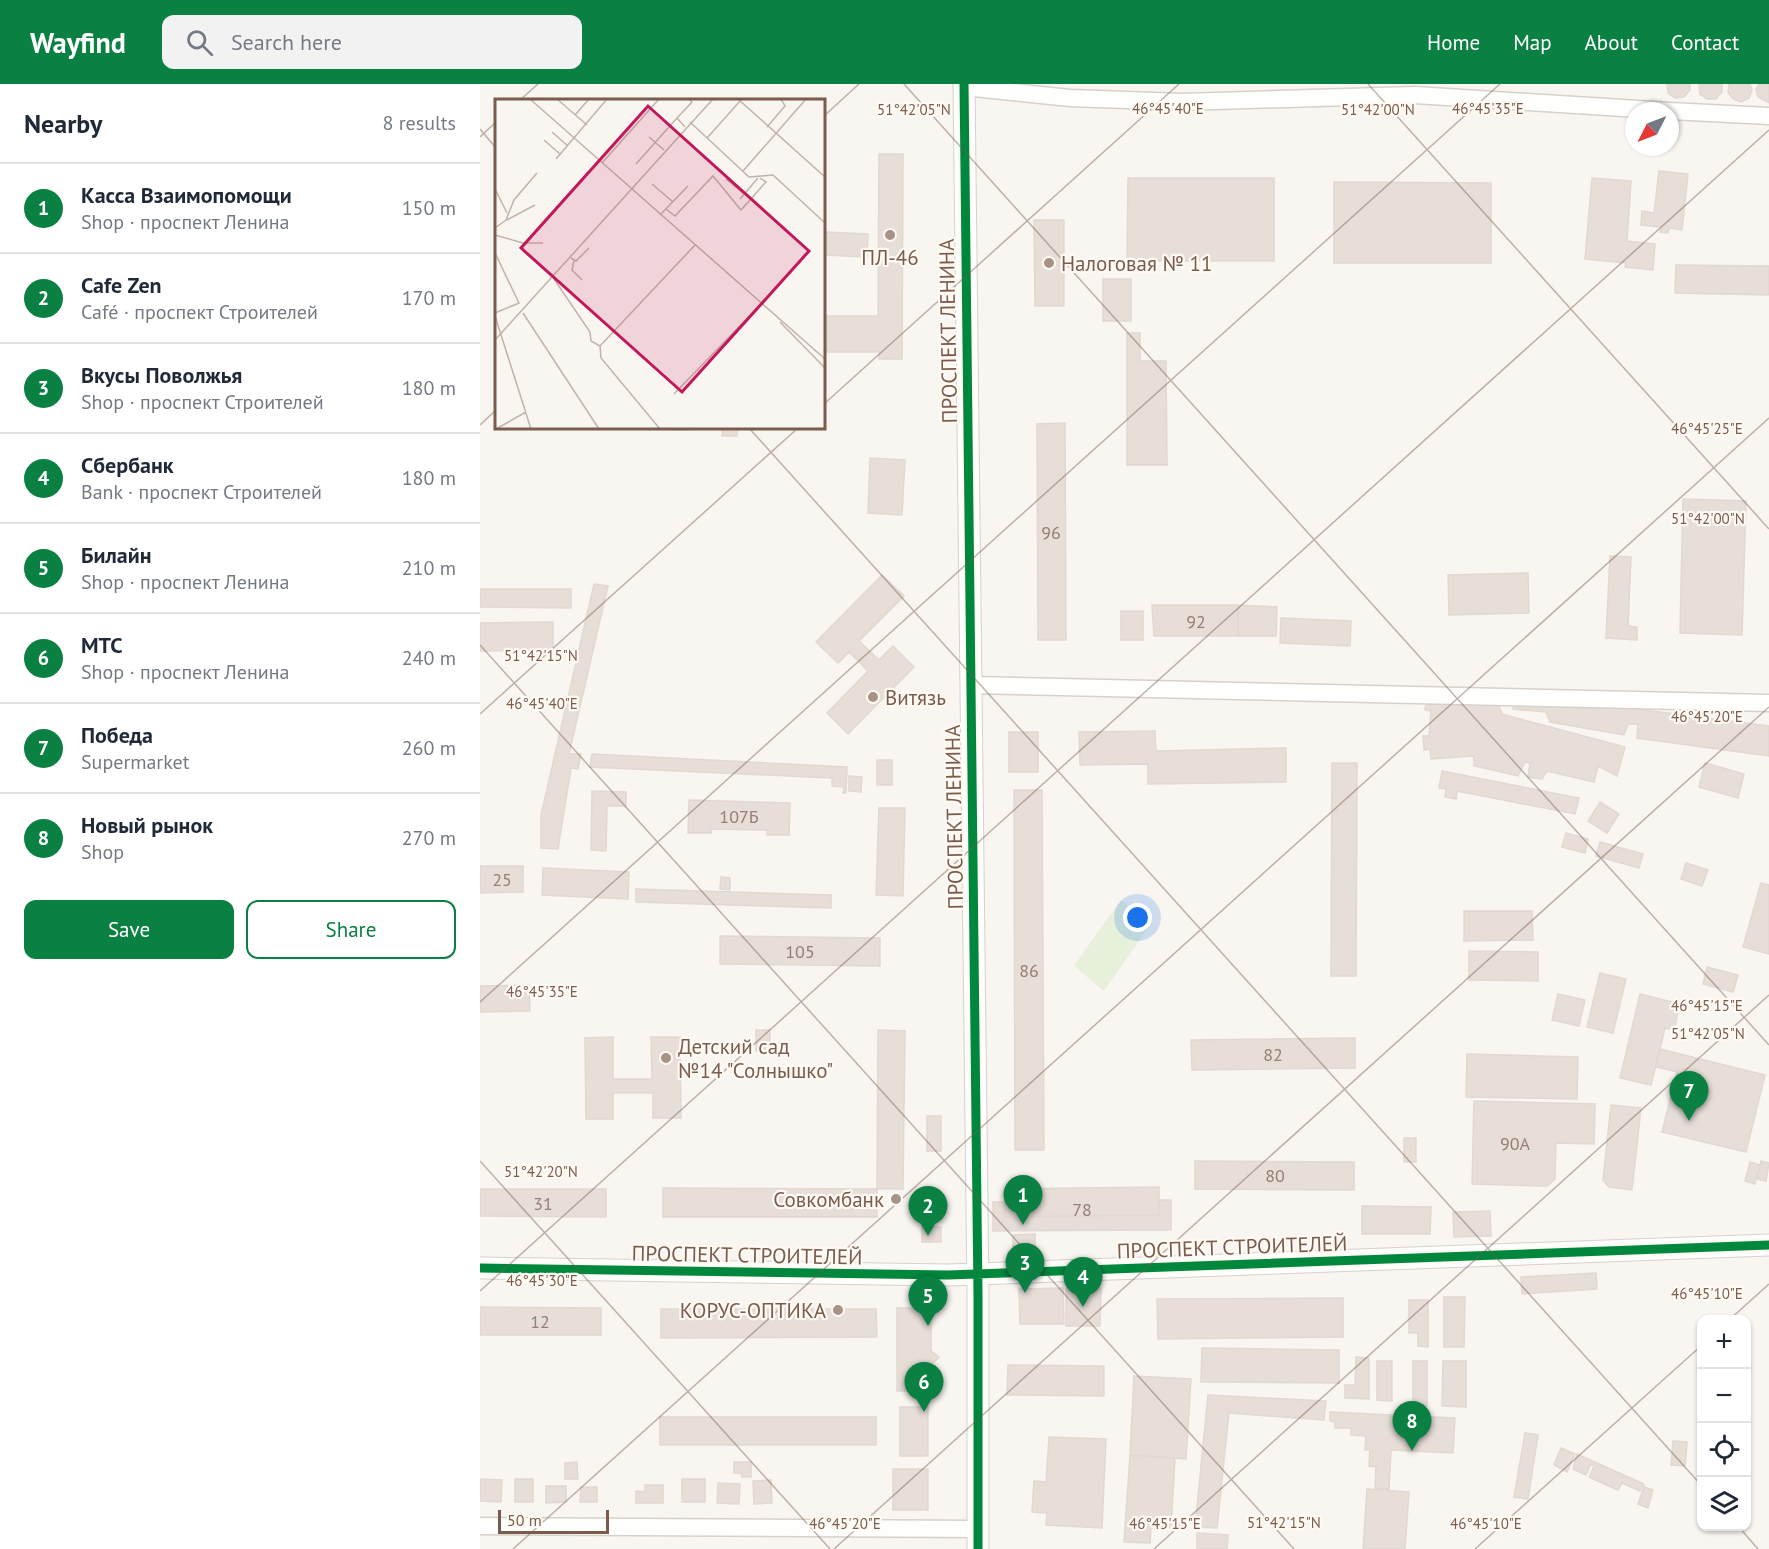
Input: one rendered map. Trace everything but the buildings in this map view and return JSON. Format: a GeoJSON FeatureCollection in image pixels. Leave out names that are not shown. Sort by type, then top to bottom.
{"type":"FeatureCollection","features":[{"type":"Feature","properties":{"kind":"street"},"geometry":{"type":"LineString","coordinates":[[964,86],[1070,99],[1183,102],[1415,95],[1625,108]]}},
{"type":"Feature","properties":{"kind":"street","name":"ПРОСПЕКТ ЛЕНИНА"},"geometry":{"type":"LineString","coordinates":[[964,86],[977,1274],[977,1539]]}},
{"type":"Feature","properties":{"kind":"street"},"geometry":{"type":"LineString","coordinates":[[1679,111],[1769,116]]}},
{"type":"Feature","properties":{"kind":"street"},"geometry":{"type":"LineString","coordinates":[[970,686],[1769,703]]}},
{"type":"Feature","properties":{"kind":"street","name":"ПРОСПЕКТ СТРОИТЕЛЕЙ"},"geometry":{"type":"LineString","coordinates":[[480,1268],[888,1275],[977,1274],[1769,1245]]}},
{"type":"Feature","properties":{"kind":"street"},"geometry":{"type":"LineString","coordinates":[[480,1526],[977,1539]]}},
{"type":"Feature","properties":{"kind":"green space"},"geometry":{"type":"Polygon","coordinates":[[[1121,900],[1150,925],[1104,991],[1074,966],[1121,900]]]}},
{"type":"Feature","properties":{"kind":"cycle path"},"geometry":{"type":"LineString","coordinates":[[964,84],[978,1295],[978,1549]]}},
{"type":"Feature","properties":{"kind":"cycle path"},"geometry":{"type":"LineString","coordinates":[[480,1268],[948,1275],[1769,1245]]}},
{"type":"Feature","properties":{"kind":"place","name":"ПЛ-46"},"geometry":{"type":"Point","coordinates":[890,235]}},
{"type":"Feature","properties":{"kind":"place","name":"Налоговая № 11"},"geometry":{"type":"Point","coordinates":[1049,263]}},
{"type":"Feature","properties":{"kind":"place","name":"Витязь"},"geometry":{"type":"Point","coordinates":[873,697]}},
{"type":"Feature","properties":{"kind":"place","name":"Детский сад №14 \"Солнышко\""},"geometry":{"type":"Point","coordinates":[666,1058]}},
{"type":"Feature","properties":{"kind":"place","name":"Победа"},"geometry":{"type":"Point","coordinates":[1689,1121]}},
{"type":"Feature","properties":{"kind":"place","name":"Совкомбанк"},"geometry":{"type":"Point","coordinates":[896,1199]}},
{"type":"Feature","properties":{"kind":"place","name":"Касса Взаимопомощи"},"geometry":{"type":"Point","coordinates":[1023,1225]}},
{"type":"Feature","properties":{"kind":"place","name":"Cafe Zen"},"geometry":{"type":"Point","coordinates":[928,1236]}},
{"type":"Feature","properties":{"kind":"place","name":"Вкусы Поволжья"},"geometry":{"type":"Point","coordinates":[1025,1293]}},
{"type":"Feature","properties":{"kind":"place","name":"Сбербанк"},"geometry":{"type":"Point","coordinates":[1083,1307]}},
{"type":"Feature","properties":{"kind":"place","name":"КОРУС-ОПТИКА"},"geometry":{"type":"Point","coordinates":[838,1310]}},
{"type":"Feature","properties":{"kind":"place","name":"Билайн"},"geometry":{"type":"Point","coordinates":[928,1326]}},
{"type":"Feature","properties":{"kind":"place","name":"МТС"},"geometry":{"type":"Point","coordinates":[924,1412]}},
{"type":"Feature","properties":{"kind":"place","name":"Новый рынок"},"geometry":{"type":"Point","coordinates":[1412,1451]}}]}
